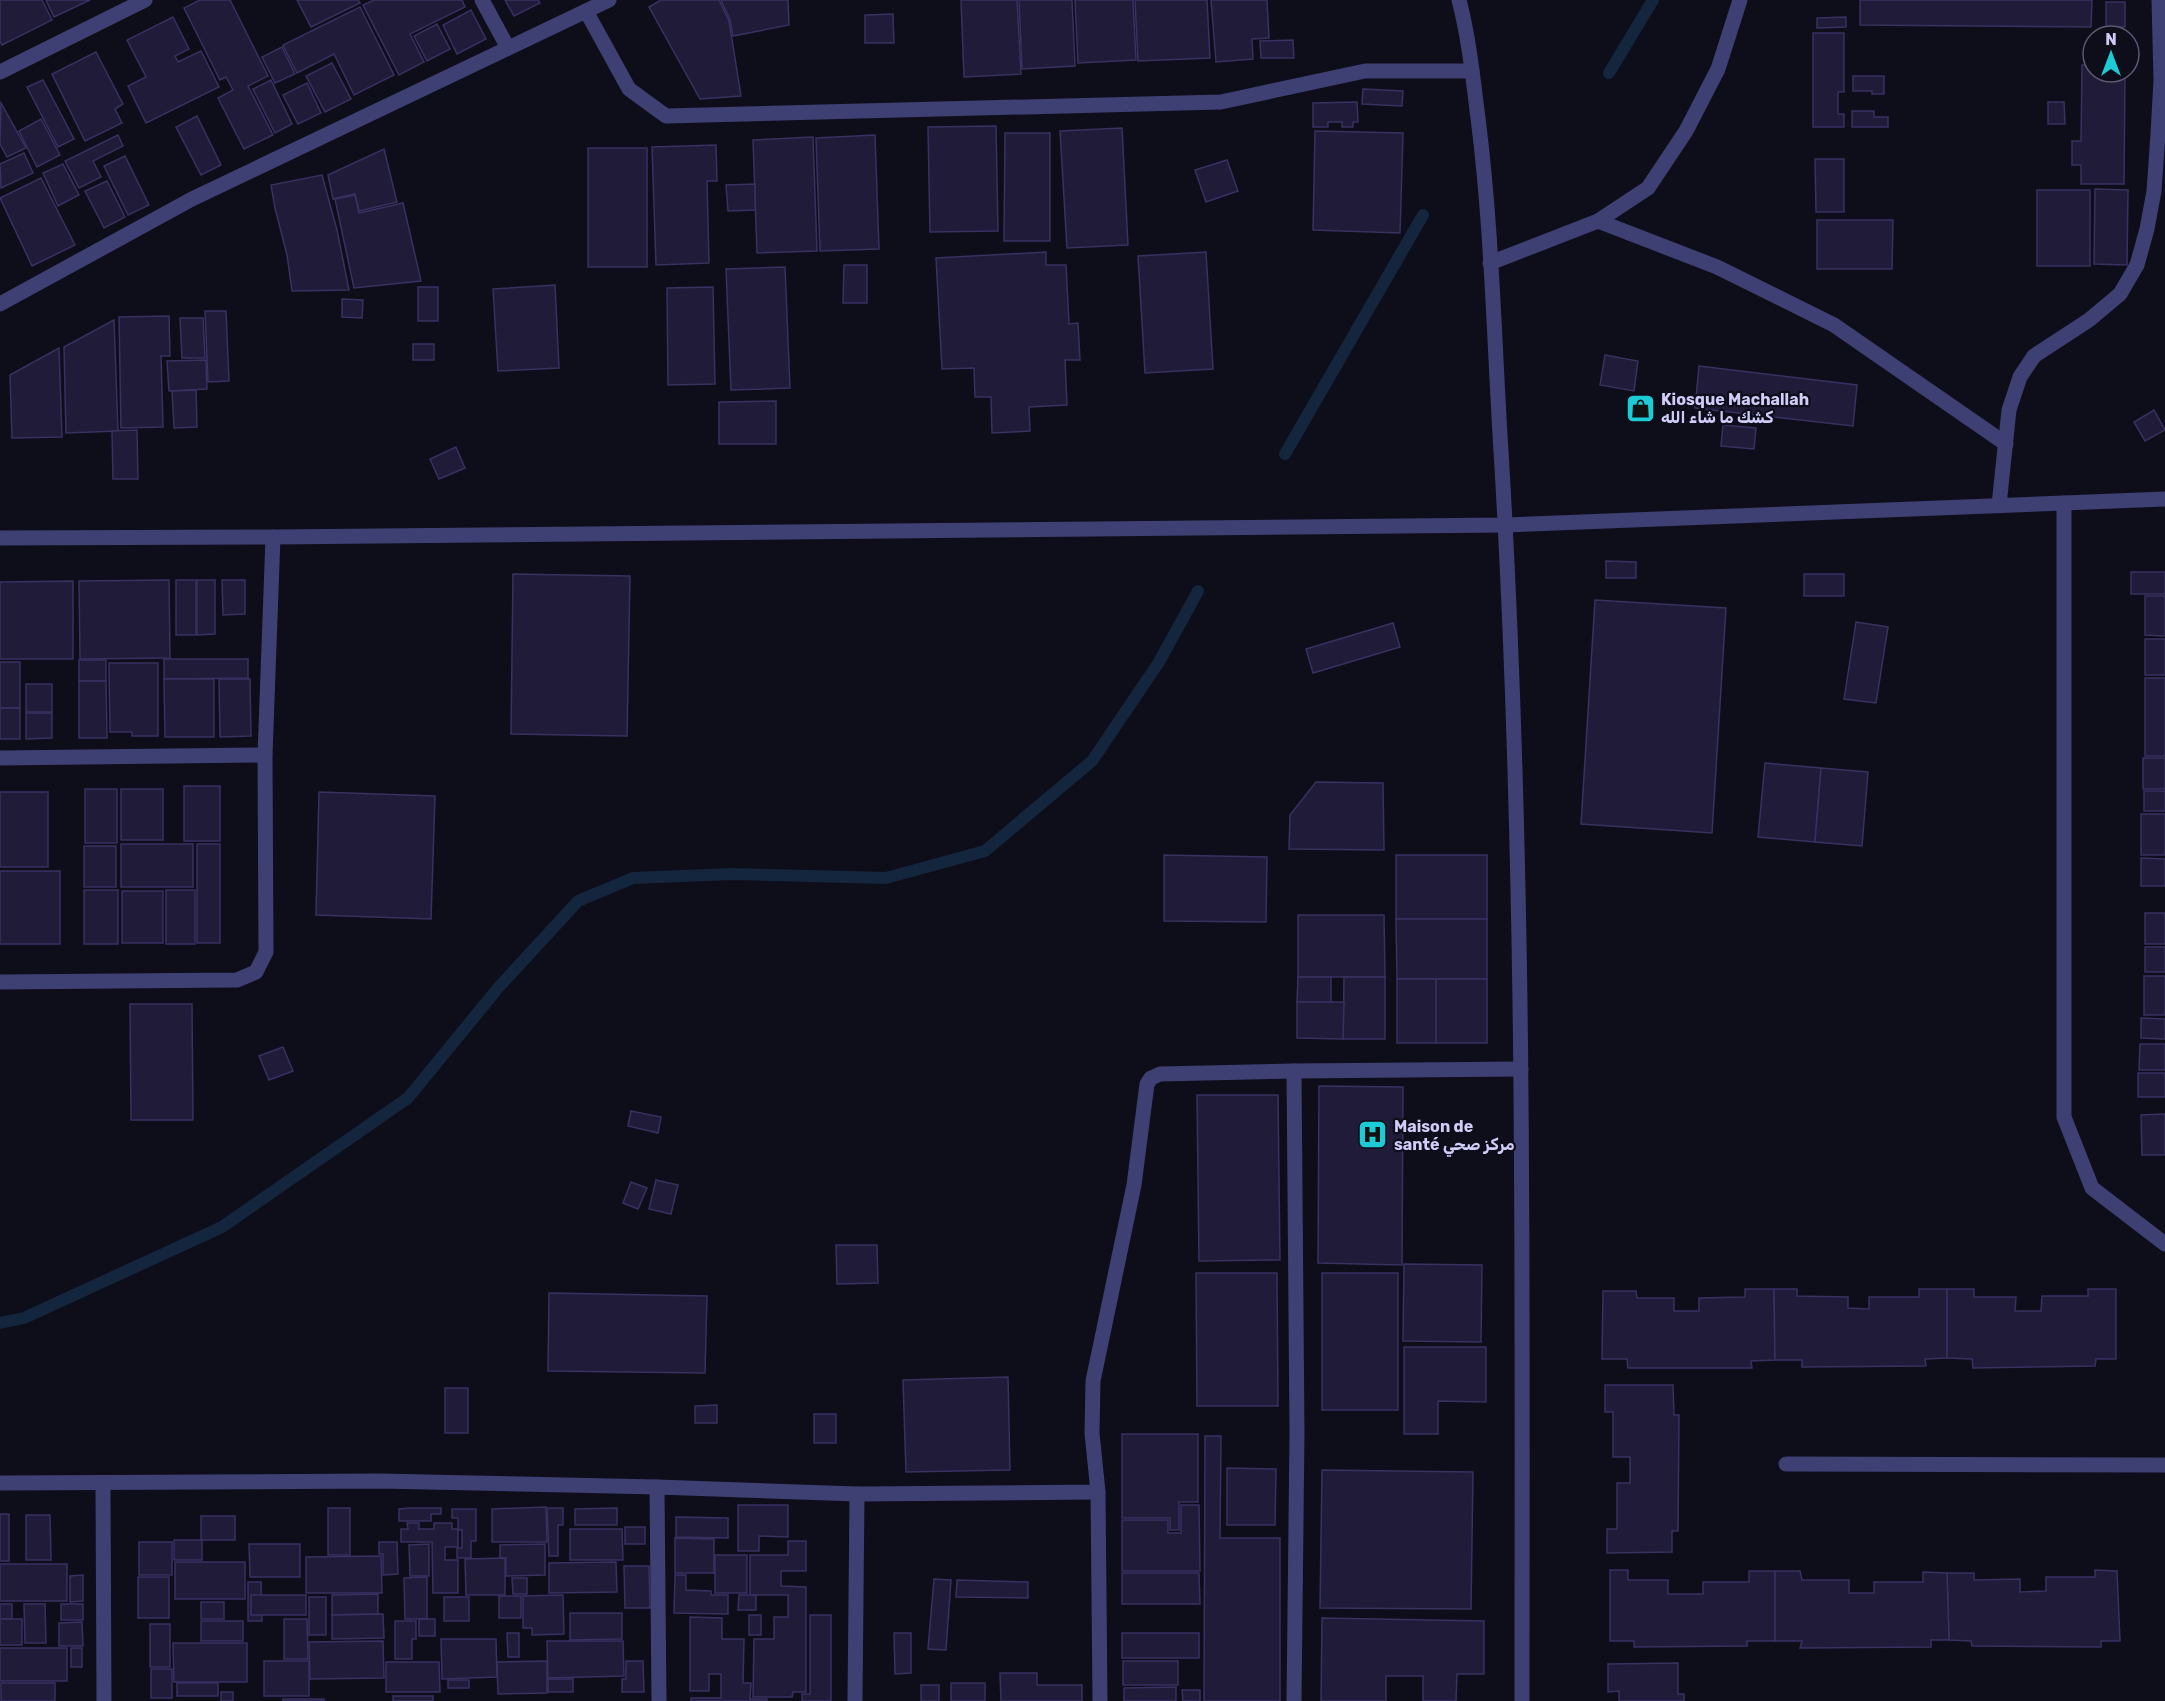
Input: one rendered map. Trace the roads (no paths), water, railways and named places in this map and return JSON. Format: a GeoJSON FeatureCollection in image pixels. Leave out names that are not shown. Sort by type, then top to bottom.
{"type":"FeatureCollection","features":[{"type":"Feature","properties":{"kind":"street"},"geometry":{"type":"LineString","coordinates":[[0,72],[145,0]]}},
{"type":"Feature","properties":{"kind":"street"},"geometry":{"type":"LineString","coordinates":[[482,0],[508,48]]}},
{"type":"Feature","properties":{"kind":"street"},"geometry":{"type":"LineString","coordinates":[[0,304],[192,199],[609,0]]}},
{"type":"Feature","properties":{"kind":"street"},"geometry":{"type":"LineString","coordinates":[[1459,0],[1472,71],[1487,204],[1505,525],[1516,816],[1521,1069],[1522,1701]]}},
{"type":"Feature","properties":{"kind":"street"},"geometry":{"type":"LineString","coordinates":[[1490,263],[1598,221],[1648,188],[1686,131],[1718,69],[1740,0]]}},
{"type":"Feature","properties":{"kind":"street"},"geometry":{"type":"LineString","coordinates":[[1999,505],[2009,410],[2020,377],[2034,356],[2088,320],[2120,294],[2137,265],[2148,229],[2157,146],[2161,80],[2159,0]]}},
{"type":"Feature","properties":{"kind":"street"},"geometry":{"type":"LineString","coordinates":[[586,11],[629,89],[666,116],[1221,102],[1365,72],[1472,71]]}},
{"type":"Feature","properties":{"kind":"street"},"geometry":{"type":"LineString","coordinates":[[1598,221],[1717,267],[1834,325],[2006,444]]}},
{"type":"Feature","properties":{"kind":"street"},"geometry":{"type":"LineString","coordinates":[[0,538],[1505,525],[2165,499]]}},
{"type":"Feature","properties":{"kind":"street"},"geometry":{"type":"LineString","coordinates":[[2064,503],[2064,1117],[2092,1188],[2165,1244]]}},
{"type":"Feature","properties":{"kind":"street"},"geometry":{"type":"LineString","coordinates":[[0,982],[237,980],[256,972],[267,952],[265,755],[273,537]]}},
{"type":"Feature","properties":{"kind":"street"},"geometry":{"type":"LineString","coordinates":[[0,758],[265,755]]}},
{"type":"Feature","properties":{"kind":"street"},"geometry":{"type":"LineString","coordinates":[[1100,1701],[1098,1492],[1092,1433],[1093,1381],[1134,1185],[1147,1084],[1151,1078],[1160,1074],[1521,1069]]}},
{"type":"Feature","properties":{"kind":"street"},"geometry":{"type":"LineString","coordinates":[[1294,1071],[1297,1433],[1294,1701]]}},
{"type":"Feature","properties":{"kind":"street"},"geometry":{"type":"LineString","coordinates":[[1786,1464],[2165,1465]]}},
{"type":"Feature","properties":{"kind":"street"},"geometry":{"type":"LineString","coordinates":[[0,1483],[380,1481],[857,1494],[1098,1492]]}},
{"type":"Feature","properties":{"kind":"street"},"geometry":{"type":"LineString","coordinates":[[103,1483],[104,1701]]}},
{"type":"Feature","properties":{"kind":"street"},"geometry":{"type":"LineString","coordinates":[[657,1487],[659,1701]]}},
{"type":"Feature","properties":{"kind":"street"},"geometry":{"type":"LineString","coordinates":[[855,1701],[857,1494]]}},
{"type":"Feature","properties":{"kind":"waterway"},"geometry":{"type":"LineString","coordinates":[[1609,73],[1653,0]]}},
{"type":"Feature","properties":{"kind":"waterway"},"geometry":{"type":"LineString","coordinates":[[1285,454],[1423,215]]}},
{"type":"Feature","properties":{"kind":"waterway"},"geometry":{"type":"LineString","coordinates":[[0,1323],[24,1318],[222,1227],[408,1098],[498,988],[578,901],[633,878],[732,874],[886,878],[985,851],[1092,761],[1159,662],[1198,591]]}},
{"type":"Feature","properties":{"kind":"place","name":"Kiosque Machallah كشك ما شاء الله"},"geometry":{"type":"Point","coordinates":[1640,408]}},
{"type":"Feature","properties":{"kind":"place","name":"Maison de santé مركز صحي"},"geometry":{"type":"Point","coordinates":[1373,1135]}}]}
